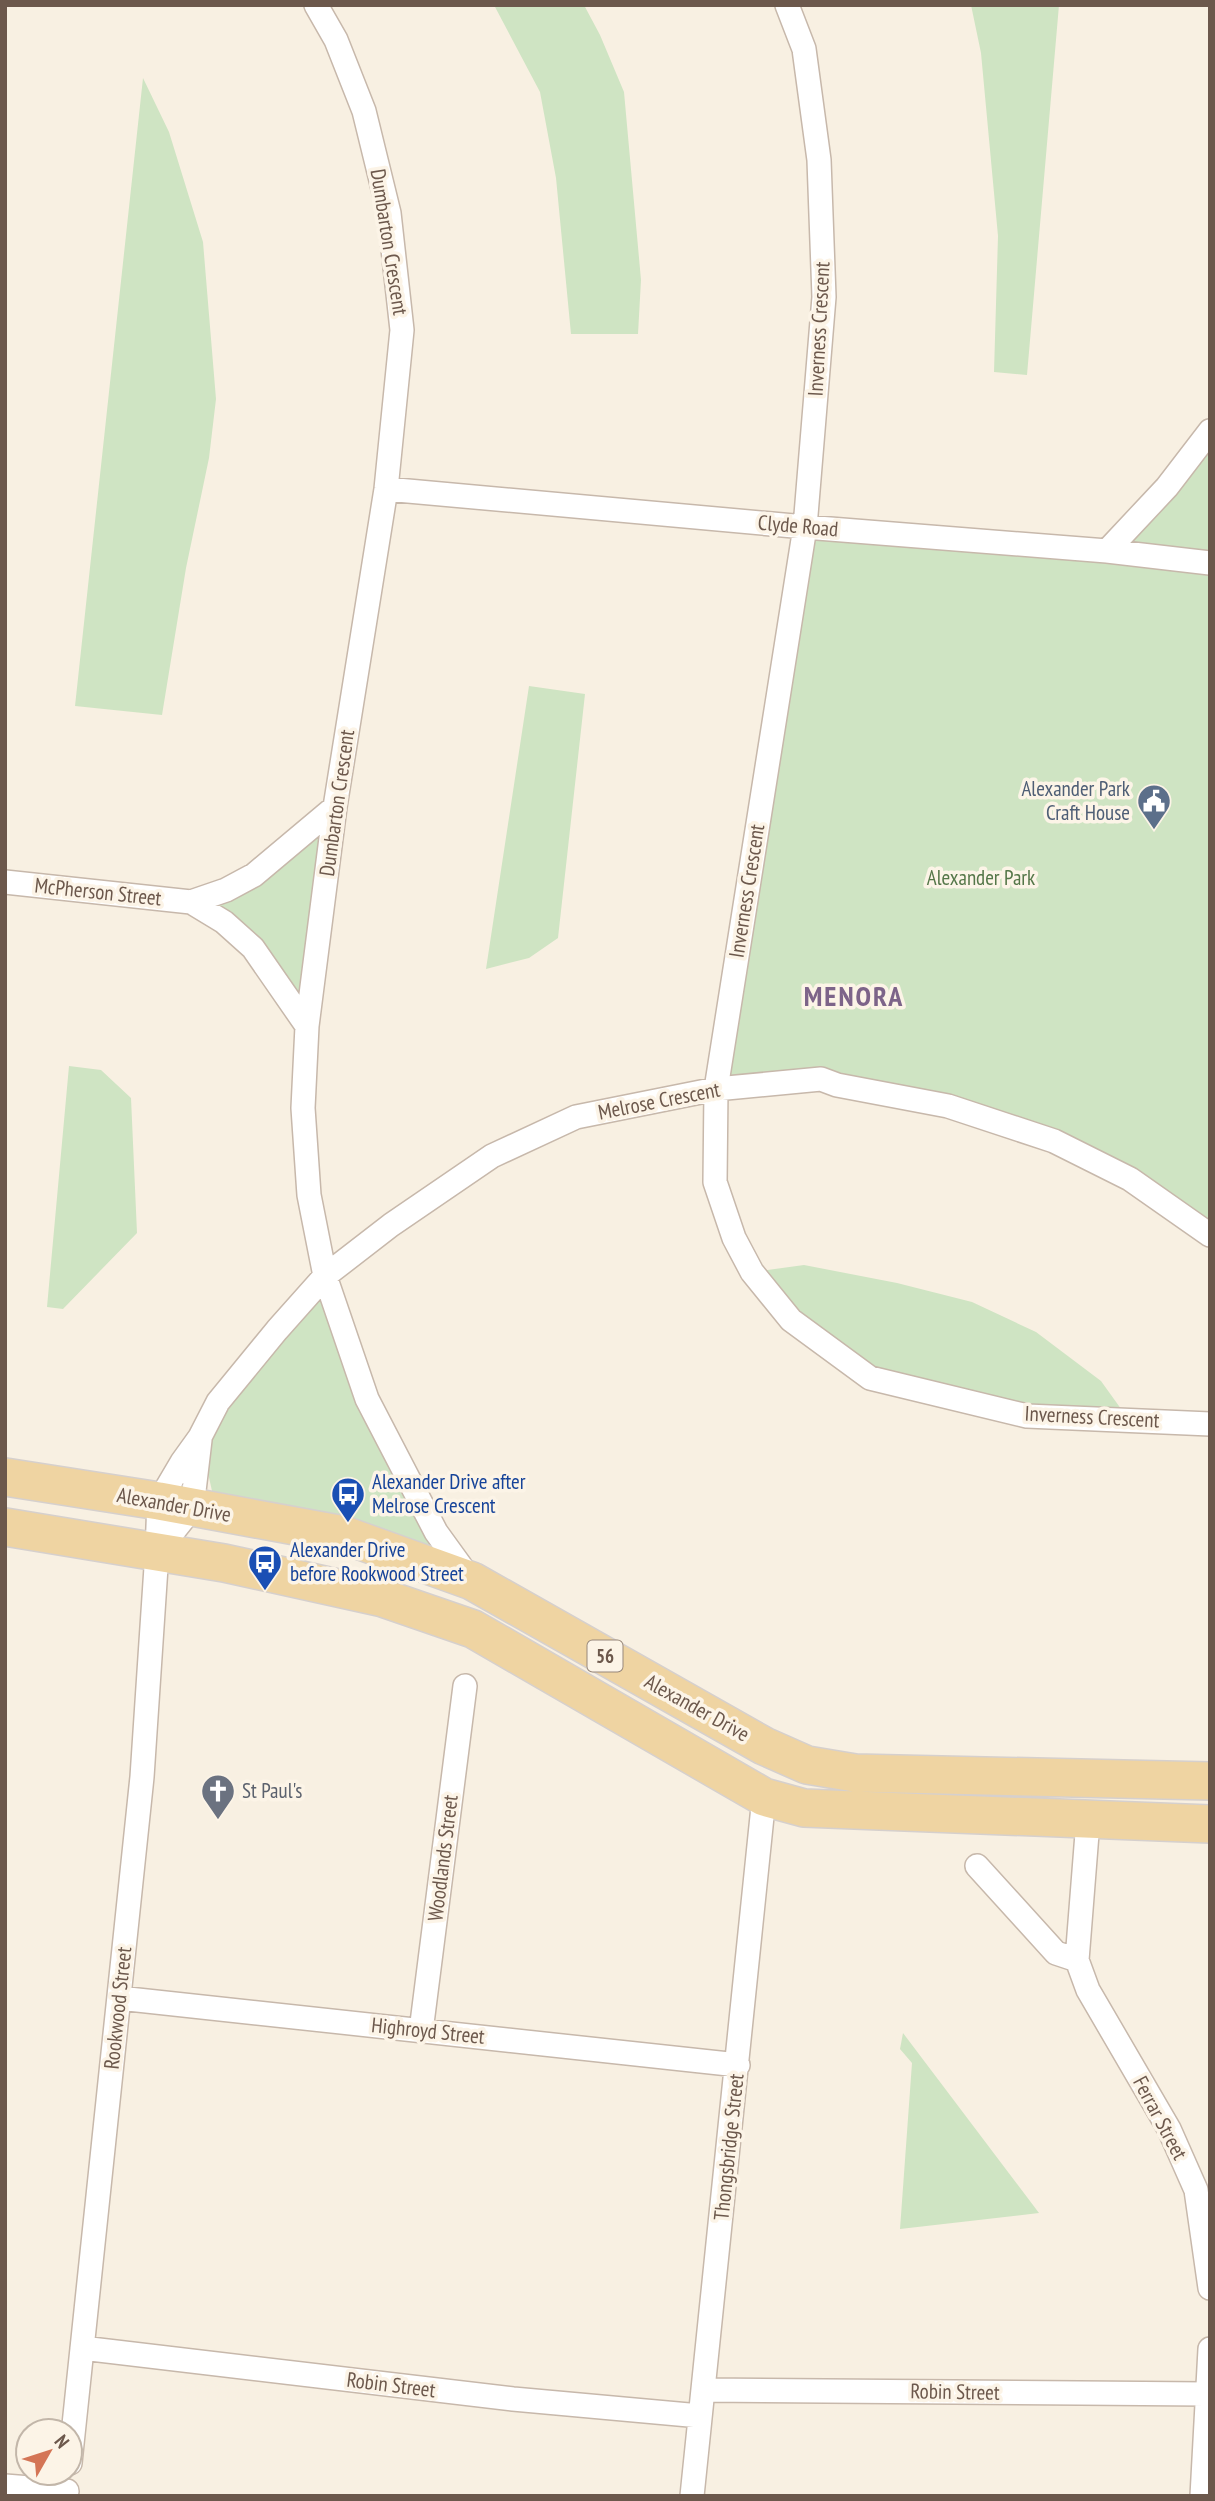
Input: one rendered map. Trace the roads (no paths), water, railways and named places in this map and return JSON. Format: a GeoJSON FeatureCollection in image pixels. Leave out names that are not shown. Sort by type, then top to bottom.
{"type":"FeatureCollection","features":[{"type":"Feature","properties":{"kind":"main road","name":"Alexander Drive"},"geometry":{"type":"LineString","coordinates":[[5,1477],[344,1535],[472,1581],[764,1746],[807,1765],[855,1773],[1210,1781]]}},
{"type":"Feature","properties":{"kind":"main road","name":"Alexander Drive"},"geometry":{"type":"LineString","coordinates":[[5,1527],[224,1563],[383,1598],[473,1629],[764,1797],[803,1808],[1210,1824]]}},
{"type":"Feature","properties":{"kind":"street","name":"Dumbarton Crescent"},"geometry":{"type":"LineString","coordinates":[[316,5],[336,40],[365,111],[389,213],[402,330],[386,489],[335,807],[307,1026],[303,1108],[309,1195],[325,1276],[367,1399],[436,1532],[472,1581]]}},
{"type":"Feature","properties":{"kind":"street","name":"Inverness Crescent"},"geometry":{"type":"LineString","coordinates":[[787,5],[804,49],[819,160],[824,297],[805,527],[716,1089],[715,1182],[734,1238],[752,1272],[791,1320],[870,1378],[1027,1416],[1210,1424]]}},
{"type":"Feature","properties":{"kind":"street"},"geometry":{"type":"LineString","coordinates":[[1107,551],[1167,487],[1210,431]]}},
{"type":"Feature","properties":{"kind":"street","name":"Clyde Road"},"geometry":{"type":"LineString","coordinates":[[386,489],[1107,551],[1210,563]]}},
{"type":"Feature","properties":{"kind":"street","name":"McPherson Street"},"geometry":{"type":"LineString","coordinates":[[5,882],[191,901],[226,890],[254,876],[335,807]]}},
{"type":"Feature","properties":{"kind":"street","name":"McPherson Street"},"geometry":{"type":"LineString","coordinates":[[191,901],[224,922],[253,947],[307,1026]]}},
{"type":"Feature","properties":{"kind":"street","name":"Melrose Crescent"},"geometry":{"type":"LineString","coordinates":[[158,1552],[200,1437],[218,1402],[325,1276],[391,1225],[492,1156],[576,1117],[716,1089],[821,1079],[837,1086],[948,1106],[1054,1141],[1119,1173],[1210,1235]]}},
{"type":"Feature","properties":{"kind":"street","name":"Melrose Crescent"},"geometry":{"type":"LineString","coordinates":[[158,1552],[175,1504],[182,1462],[200,1437]]}},
{"type":"Feature","properties":{"kind":"street","name":"Rookwood Street"},"geometry":{"type":"LineString","coordinates":[[75,2417],[142,1777],[158,1552]]}},
{"type":"Feature","properties":{"kind":"street","name":"Woodlands Street"},"geometry":{"type":"LineString","coordinates":[[421,2031],[465,1686]]}},
{"type":"Feature","properties":{"kind":"street","name":"Thongsbridge Street"},"geometry":{"type":"LineString","coordinates":[[692,2496],[764,1797]]}},
{"type":"Feature","properties":{"kind":"street","name":"Ferrar Street"},"geometry":{"type":"LineString","coordinates":[[1088,1821],[1077,1959],[1088,1990],[1169,2129],[1196,2190],[1210,2288]]}},
{"type":"Feature","properties":{"kind":"street"},"geometry":{"type":"LineString","coordinates":[[977,1866],[1056,1954],[1077,1959]]}},
{"type":"Feature","properties":{"kind":"street","name":"Highroyd Street"},"geometry":{"type":"LineString","coordinates":[[119,1998],[738,2065]]}},
{"type":"Feature","properties":{"kind":"street","name":"Robin Street"},"geometry":{"type":"LineString","coordinates":[[82,2348],[513,2399],[700,2416]]}},
{"type":"Feature","properties":{"kind":"street"},"geometry":{"type":"LineString","coordinates":[[1202,2496],[1210,2349]]}},
{"type":"Feature","properties":{"kind":"street","name":"Robin Street"},"geometry":{"type":"LineString","coordinates":[[703,2389],[1206,2394]]}},
{"type":"Feature","properties":{"kind":"place","name":"Alexander Park Craft House"},"geometry":{"type":"Point","coordinates":[1154,831]}},
{"type":"Feature","properties":{"kind":"place","name":"Alexander Drive after Melrose Crescent"},"geometry":{"type":"Point","coordinates":[348,1524]}},
{"type":"Feature","properties":{"kind":"place","name":"Alexander Drive before Rookwood Street"},"geometry":{"type":"Point","coordinates":[265,1592]}},
{"type":"Feature","properties":{"kind":"place","name":"St Paul's"},"geometry":{"type":"Point","coordinates":[218,1821]}},
{"type":"Feature","properties":{"kind":"district","name":"MENORA"},"geometry":{"type":"Point","coordinates":[854,996]}},
{"type":"Feature","properties":{"kind":"park label","name":"Alexander Park"},"geometry":{"type":"Point","coordinates":[981,878]}}]}
